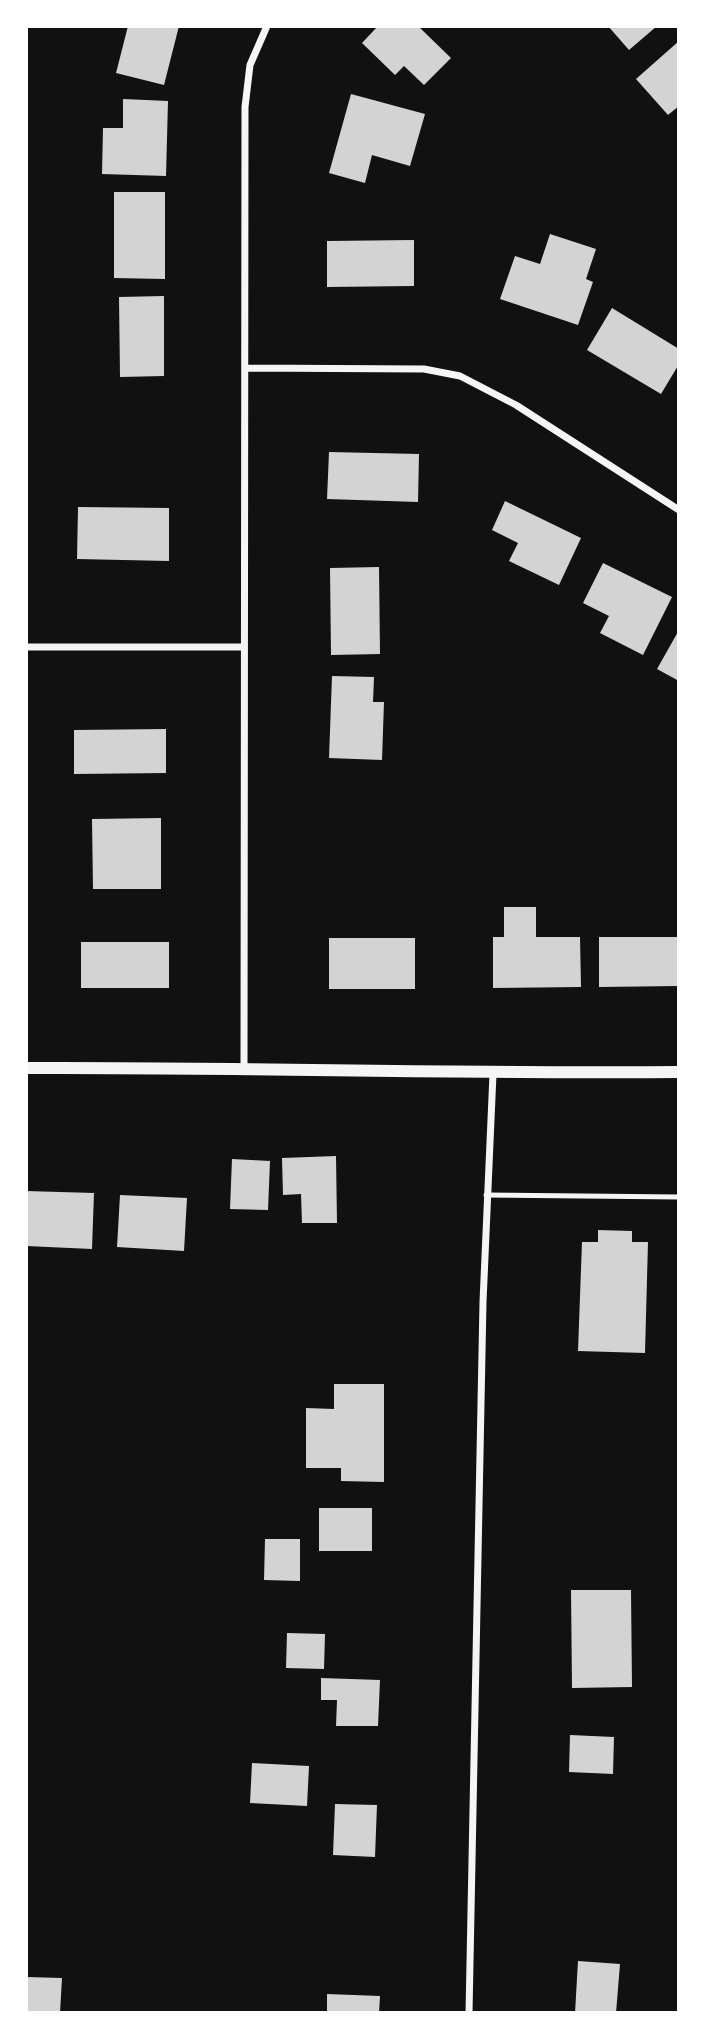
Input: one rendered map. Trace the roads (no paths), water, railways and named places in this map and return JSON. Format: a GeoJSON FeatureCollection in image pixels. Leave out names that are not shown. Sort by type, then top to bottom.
{"type":"FeatureCollection","features":[{"type":"Feature","properties":{"kind":"street"},"geometry":{"type":"LineString","coordinates":[[244,1067],[245,107],[250,65],[267,26]]}},
{"type":"Feature","properties":{"kind":"street"},"geometry":{"type":"LineString","coordinates":[[246,368],[424,369],[460,376],[516,405],[679,510]]}},
{"type":"Feature","properties":{"kind":"street"},"geometry":{"type":"LineString","coordinates":[[26,648],[243,647]]}},
{"type":"Feature","properties":{"kind":"street"},"geometry":{"type":"LineString","coordinates":[[26,1068],[244,1067],[493,1073],[679,1072]]}},
{"type":"Feature","properties":{"kind":"street"},"geometry":{"type":"LineString","coordinates":[[469,2013],[486,1195],[493,1073]]}},
{"type":"Feature","properties":{"kind":"lane"},"geometry":{"type":"LineString","coordinates":[[486,1195],[679,1197]]}}]}
